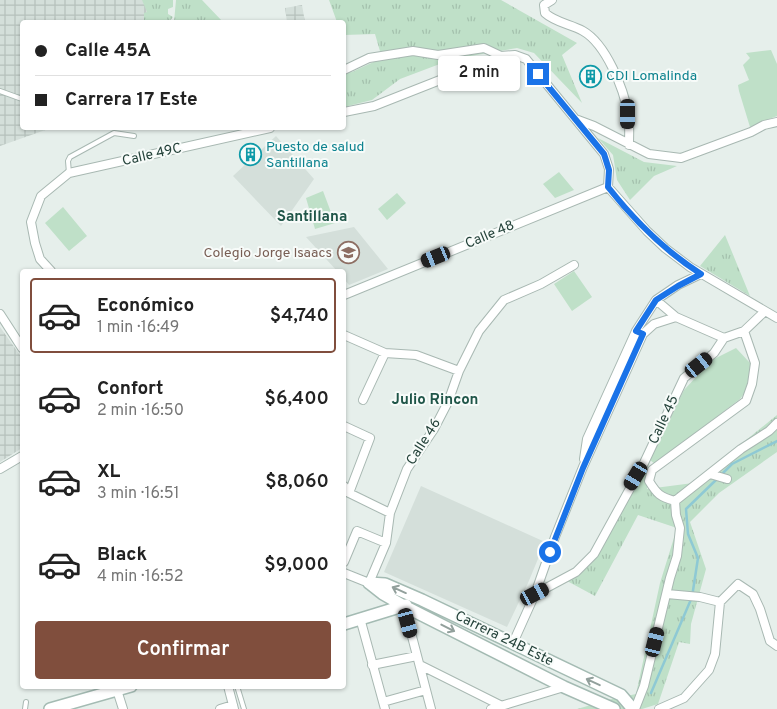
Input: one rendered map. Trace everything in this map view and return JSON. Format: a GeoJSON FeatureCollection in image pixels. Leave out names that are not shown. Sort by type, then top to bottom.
{"type":"FeatureCollection","features":[{"type":"Feature","properties":{"kind":"main road","name":"Carrera 24B Este"},"geometry":{"type":"LineString","coordinates":[[369,583],[386,584],[622,695],[634,709]]}},
{"type":"Feature","properties":{"kind":"main road"},"geometry":{"type":"LineString","coordinates":[[369,583],[383,594],[404,606],[564,687],[614,709]]}},
{"type":"Feature","properties":{"kind":"main road"},"geometry":{"type":"LineString","coordinates":[[346,623],[422,600]]}},
{"type":"Feature","properties":{"kind":"main road"},"geometry":{"type":"LineString","coordinates":[[50,709],[120,689]]}},
{"type":"Feature","properties":{"kind":"street"},"geometry":{"type":"LineString","coordinates":[[552,0],[544,5],[545,13],[584,32],[607,55],[615,72],[628,114],[629,145]]}},
{"type":"Feature","properties":{"kind":"street"},"geometry":{"type":"LineString","coordinates":[[346,69],[369,58],[413,51],[438,55],[484,48],[501,56]]}},
{"type":"Feature","properties":{"kind":"street"},"geometry":{"type":"LineString","coordinates":[[346,112],[374,106],[501,56],[515,55],[526,59],[604,154],[609,170],[608,187],[621,203],[665,248],[701,274],[777,318]]}},
{"type":"Feature","properties":{"kind":"street"},"geometry":{"type":"LineString","coordinates":[[576,120],[594,126],[649,154],[681,158],[751,132],[764,125],[777,122]]}},
{"type":"Feature","properties":{"kind":"street","name":"Calle 49C"},"geometry":{"type":"LineString","coordinates":[[49,269],[40,259],[35,243],[32,222],[41,196],[69,174],[261,130]]}},
{"type":"Feature","properties":{"kind":"street","name":"Calle 48"},"geometry":{"type":"LineString","coordinates":[[346,294],[608,187]]}},
{"type":"Feature","properties":{"kind":"street","name":"Calle 46"},"geometry":{"type":"LineString","coordinates":[[369,583],[386,543],[390,514],[407,469],[434,429],[479,331],[504,300],[540,284],[574,265]]}},
{"type":"Feature","properties":{"kind":"street"},"geometry":{"type":"LineString","coordinates":[[583,468],[587,439],[656,300],[701,274]]}},
{"type":"Feature","properties":{"kind":"street"},"geometry":{"type":"LineString","coordinates":[[656,300],[676,317],[724,338],[744,331],[764,312]]}},
{"type":"Feature","properties":{"kind":"street"},"geometry":{"type":"LineString","coordinates":[[0,314],[20,345]]}},
{"type":"Feature","properties":{"kind":"street"},"geometry":{"type":"LineString","coordinates":[[512,643],[535,594],[555,537],[639,333],[654,324],[676,317]]}},
{"type":"Feature","properties":{"kind":"street"},"geometry":{"type":"LineString","coordinates":[[675,501],[660,496],[649,481],[652,470],[746,400],[752,384],[755,363],[744,331]]}},
{"type":"Feature","properties":{"kind":"street"},"geometry":{"type":"LineString","coordinates":[[346,336],[385,353],[416,355],[459,371]]}},
{"type":"Feature","properties":{"kind":"street","name":"Calle 45"},"geometry":{"type":"LineString","coordinates":[[535,594],[576,572],[594,554],[644,463],[684,378],[714,353],[724,338]]}},
{"type":"Feature","properties":{"kind":"street"},"geometry":{"type":"LineString","coordinates":[[363,400],[385,353]]}},
{"type":"Feature","properties":{"kind":"street"},"geometry":{"type":"LineString","coordinates":[[675,501],[777,423]]}},
{"type":"Feature","properties":{"kind":"street"},"geometry":{"type":"LineString","coordinates":[[346,427],[370,438],[349,493]]}},
{"type":"Feature","properties":{"kind":"street"},"geometry":{"type":"LineString","coordinates":[[587,439],[595,442]]}},
{"type":"Feature","properties":{"kind":"street"},"geometry":{"type":"LineString","coordinates":[[0,469],[20,457]]}},
{"type":"Feature","properties":{"kind":"street"},"geometry":{"type":"LineString","coordinates":[[644,463],[652,470]]}},
{"type":"Feature","properties":{"kind":"street"},"geometry":{"type":"LineString","coordinates":[[710,474],[727,479]]}},
{"type":"Feature","properties":{"kind":"street"},"geometry":{"type":"LineString","coordinates":[[346,489],[349,493],[390,514]]}},
{"type":"Feature","properties":{"kind":"street"},"geometry":{"type":"LineString","coordinates":[[634,709],[644,686],[677,556],[680,528],[676,515],[675,501]]}},
{"type":"Feature","properties":{"kind":"street"},"geometry":{"type":"LineString","coordinates":[[346,557],[357,531],[386,543]]}},
{"type":"Feature","properties":{"kind":"street"},"geometry":{"type":"LineString","coordinates":[[346,574],[369,583]]}},
{"type":"Feature","properties":{"kind":"street"},"geometry":{"type":"LineString","coordinates":[[659,709],[684,698],[709,670],[715,654],[720,602],[738,584],[753,594],[770,641],[777,646]]}},
{"type":"Feature","properties":{"kind":"street"},"geometry":{"type":"LineString","coordinates":[[667,594],[700,597],[720,602]]}},
{"type":"Feature","properties":{"kind":"street"},"geometry":{"type":"LineString","coordinates":[[404,606],[431,709]]}},
{"type":"Feature","properties":{"kind":"street"},"geometry":{"type":"LineString","coordinates":[[360,618],[384,706],[426,690]]}},
{"type":"Feature","properties":{"kind":"street"},"geometry":{"type":"LineString","coordinates":[[372,665],[417,656]]}},
{"type":"Feature","properties":{"kind":"street"},"geometry":{"type":"LineString","coordinates":[[420,665],[502,706]]}},
{"type":"Feature","properties":{"kind":"street"},"geometry":{"type":"LineString","coordinates":[[491,709],[564,687]]}},
{"type":"Feature","properties":{"kind":"street"},"geometry":{"type":"LineString","coordinates":[[220,709],[233,707],[229,689]]}},
{"type":"Feature","properties":{"kind":"street"},"geometry":{"type":"LineString","coordinates":[[117,690],[122,709]]}},
{"type":"Feature","properties":{"kind":"lane"},"geometry":{"type":"LineString","coordinates":[[0,91],[20,97]]}},
{"type":"Feature","properties":{"kind":"lane"},"geometry":{"type":"LineString","coordinates":[[69,174],[68,162],[70,157],[114,133],[134,136]]}},
{"type":"Feature","properties":{"kind":"lane"},"geometry":{"type":"LineString","coordinates":[[238,689],[244,709]]}},
{"type":"Feature","properties":{"kind":"lane"},"geometry":{"type":"LineString","coordinates":[[25,709],[26,702]]}},
{"type":"Feature","properties":{"kind":"shaded area"},"geometry":{"type":"Polygon","coordinates":[[[0,0],[157,0],[151,20],[20,20],[20,130],[45,130],[0,146],[0,0]]]}},
{"type":"Feature","properties":{"kind":"shaded area"},"geometry":{"type":"Polygon","coordinates":[[[302,5],[305,20],[287,20],[285,8],[302,5]]]}},
{"type":"Feature","properties":{"kind":"shaded area"},"geometry":{"type":"Polygon","coordinates":[[[276,136],[314,179],[281,226],[233,176],[276,136]]]}},
{"type":"Feature","properties":{"kind":"shaded area","name":"Colegio Jorge Isaacs"},"geometry":{"type":"Polygon","coordinates":[[[354,227],[388,269],[349,285],[346,281],[346,269],[335,269],[306,237],[354,227]]]}},
{"type":"Feature","properties":{"kind":"shaded area"},"geometry":{"type":"Polygon","coordinates":[[[0,327],[20,355],[20,449],[0,462],[0,327]]]}},
{"type":"Feature","properties":{"kind":"shaded area"},"geometry":{"type":"Polygon","coordinates":[[[421,486],[545,542],[507,627],[384,572],[421,486]]]}},
{"type":"Feature","properties":{"kind":"green space"},"geometry":{"type":"Polygon","coordinates":[[[142,0],[173,0],[173,7],[168,9],[168,14],[173,17],[171,20],[144,20],[144,13],[147,12],[142,0]]]}},
{"type":"Feature","properties":{"kind":"green space"},"geometry":{"type":"Polygon","coordinates":[[[176,0],[202,0],[221,20],[174,20],[176,0]]]}},
{"type":"Feature","properties":{"kind":"green space"},"geometry":{"type":"Polygon","coordinates":[[[329,0],[501,0],[577,43],[562,55],[582,103],[534,53],[517,48],[453,59],[400,79],[372,100],[346,106],[346,73],[352,72],[382,58],[375,34],[346,35],[346,20],[336,20],[329,0]]]}},
{"type":"Feature","properties":{"kind":"green space"},"geometry":{"type":"Polygon","coordinates":[[[771,50],[777,64],[777,116],[750,127],[738,85],[749,80],[743,65],[750,58],[746,53],[771,50]]]}},
{"type":"Feature","properties":{"kind":"green space"},"geometry":{"type":"Polygon","coordinates":[[[598,138],[644,162],[677,166],[654,176],[630,200],[617,180],[613,155],[598,138]]]}},
{"type":"Feature","properties":{"kind":"green space"},"geometry":{"type":"Polygon","coordinates":[[[559,172],[574,190],[555,198],[543,184],[559,172]]]}},
{"type":"Feature","properties":{"kind":"green space"},"geometry":{"type":"Polygon","coordinates":[[[323,191],[335,223],[315,229],[306,198],[323,191]]]}},
{"type":"Feature","properties":{"kind":"green space"},"geometry":{"type":"Polygon","coordinates":[[[397,193],[406,203],[387,220],[378,209],[397,193]]]}},
{"type":"Feature","properties":{"kind":"green space"},"geometry":{"type":"Polygon","coordinates":[[[63,207],[87,236],[69,251],[45,223],[63,207]]]}},
{"type":"Feature","properties":{"kind":"green space"},"geometry":{"type":"Polygon","coordinates":[[[725,235],[750,296],[700,266],[725,235]]]}},
{"type":"Feature","properties":{"kind":"green space"},"geometry":{"type":"Polygon","coordinates":[[[574,271],[592,297],[572,311],[554,284],[574,271]]]}},
{"type":"Feature","properties":{"kind":"green space"},"geometry":{"type":"Polygon","coordinates":[[[736,348],[751,364],[746,391],[740,399],[655,464],[650,460],[684,390],[712,360],[736,348]]]}},
{"type":"Feature","properties":{"kind":"green space"},"geometry":{"type":"Polygon","coordinates":[[[777,415],[777,452],[719,493],[690,522],[706,569],[691,624],[690,644],[679,642],[658,704],[642,709],[577,709],[636,694],[660,583],[677,528],[638,515],[595,596],[567,581],[579,574],[644,468],[648,473],[647,489],[693,483],[777,415]]]}},
{"type":"Feature","properties":{"kind":"waterway"},"geometry":{"type":"LineString","coordinates":[[721,475],[732,464],[777,441]]}},
{"type":"Feature","properties":{"kind":"waterway"},"geometry":{"type":"LineString","coordinates":[[651,693],[692,597],[698,558],[688,534],[686,509],[717,479]]}},
{"type":"Feature","properties":{"kind":"place","name":"CDI Lomalinda"},"geometry":{"type":"Point","coordinates":[590,76]}},
{"type":"Feature","properties":{"kind":"place","name":"Puesto de salud Santillana"},"geometry":{"type":"Point","coordinates":[250,155]}},
{"type":"Feature","properties":{"kind":"place","name":"Colegio Jorge Isaacs"},"geometry":{"type":"Point","coordinates":[348,253]}},
{"type":"Feature","properties":{"kind":"district","name":"Santillana"},"geometry":{"type":"Point","coordinates":[312,217]}},
{"type":"Feature","properties":{"kind":"district","name":"Julio Rincon"},"geometry":{"type":"Point","coordinates":[435,400]}},
{"type":"Feature","properties":{"kind":"route"},"geometry":{"type":"LineString","coordinates":[[538,74],[604,154],[609,170],[608,187],[621,203],[665,248],[701,274],[656,300],[636,331],[643,334],[583,468],[550,552]]}}]}
